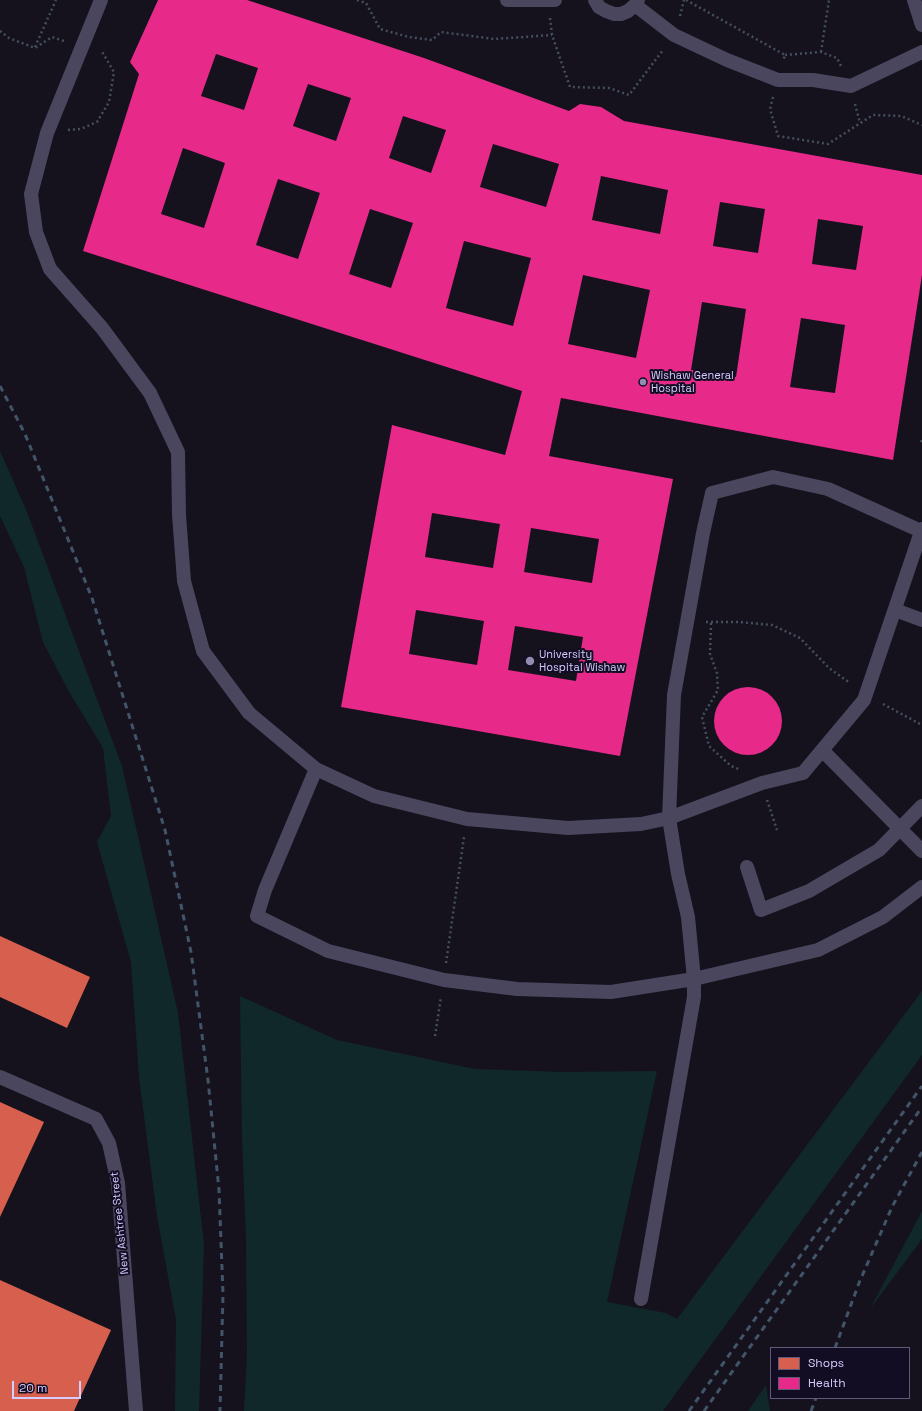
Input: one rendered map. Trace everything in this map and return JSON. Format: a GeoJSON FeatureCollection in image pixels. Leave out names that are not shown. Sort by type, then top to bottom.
{"type":"FeatureCollection","features":[{"type":"Feature","properties":{"kind":"lane"},"geometry":{"type":"LineString","coordinates":[[101,0],[47,133],[31,194],[36,232],[50,269],[102,328],[150,393],[178,452],[179,515],[184,580],[203,652],[249,713],[316,769],[374,796],[467,819],[568,828],[641,824],[669,818],[762,782],[803,773],[864,700],[922,530],[828,489],[773,477],[712,493],[703,533],[674,695],[669,818],[678,874],[688,917],[694,979],[694,997],[641,1299]]}},
{"type":"Feature","properties":{"kind":"lane"},"geometry":{"type":"LineString","coordinates":[[507,0],[551,0]]}},
{"type":"Feature","properties":{"kind":"lane"},"geometry":{"type":"LineString","coordinates":[[595,0],[599,7],[614,14],[621,14],[628,11],[637,2],[674,36],[727,60],[778,80],[813,80],[851,86],[922,52]]}},
{"type":"Feature","properties":{"kind":"lane"},"geometry":{"type":"LineString","coordinates":[[914,0],[922,25]]}},
{"type":"Feature","properties":{"kind":"lane"},"geometry":{"type":"LineString","coordinates":[[895,610],[922,620]]}},
{"type":"Feature","properties":{"kind":"lane"},"geometry":{"type":"LineString","coordinates":[[822,750],[922,851]]}},
{"type":"Feature","properties":{"kind":"lane"},"geometry":{"type":"LineString","coordinates":[[316,769],[265,890],[257,916],[328,951],[444,980],[517,989],[611,992],[694,979],[818,950],[883,917],[922,887]]}},
{"type":"Feature","properties":{"kind":"lane"},"geometry":{"type":"LineString","coordinates":[[747,867],[761,910],[809,891],[880,850],[922,806]]}},
{"type":"Feature","properties":{"kind":"lane","name":"New Ashtree Street"},"geometry":{"type":"LineString","coordinates":[[0,1077],[96,1119],[109,1143],[118,1184],[136,1411]]}},
{"type":"Feature","properties":{"kind":"path"},"geometry":{"type":"LineString","coordinates":[[35,48],[56,0]]}},
{"type":"Feature","properties":{"kind":"path"},"geometry":{"type":"LineString","coordinates":[[358,0],[366,3],[380,29],[410,37],[432,40],[441,32],[494,39],[552,35]]}},
{"type":"Feature","properties":{"kind":"path"},"geometry":{"type":"LineString","coordinates":[[551,0],[552,35],[570,87],[609,88],[629,95],[674,36],[684,0]]}},
{"type":"Feature","properties":{"kind":"path"},"geometry":{"type":"LineString","coordinates":[[821,52],[828,0]]}},
{"type":"Feature","properties":{"kind":"path"},"geometry":{"type":"LineString","coordinates":[[0,31],[9,38],[35,48]]}},
{"type":"Feature","properties":{"kind":"path"},"geometry":{"type":"LineString","coordinates":[[35,48],[52,37],[83,46],[100,48],[114,72],[109,102],[97,122],[81,128],[47,133]]}},
{"type":"Feature","properties":{"kind":"path"},"geometry":{"type":"LineString","coordinates":[[687,620],[739,622],[772,625],[779,628],[800,638],[829,668],[866,695],[922,725]]}},
{"type":"Feature","properties":{"kind":"path"},"geometry":{"type":"LineString","coordinates":[[712,622],[710,654],[718,672],[718,690],[702,717],[709,746],[731,766],[754,774],[762,782],[777,830]]}},
{"type":"Feature","properties":{"kind":"path"},"geometry":{"type":"LineString","coordinates":[[435,1036],[467,819]]}},
{"type":"Feature","properties":{"kind":"green space"},"geometry":{"type":"Polygon","coordinates":[[[0,451],[27,512],[122,766],[178,1013],[204,1245],[199,1411],[175,1411],[176,1320],[157,1216],[139,1077],[131,962],[97,842],[111,816],[103,748],[68,690],[43,642],[24,567],[0,516],[0,451]]]}},
{"type":"Feature","properties":{"kind":"green space"},"geometry":{"type":"Polygon","coordinates":[[[922,991],[922,1055],[663,1411],[244,1411],[247,1353],[246,1239],[242,1138],[240,996],[337,1040],[475,1069],[562,1072],[657,1071],[607,1302],[666,1313],[677,1319],[922,991]]]}},
{"type":"Feature","properties":{"kind":"green space"},"geometry":{"type":"Polygon","coordinates":[[[922,1211],[922,1239],[870,1309],[922,1211]]]}},
{"type":"Feature","properties":{"kind":"green space"},"geometry":{"type":"Polygon","coordinates":[[[766,1385],[770,1411],[748,1411],[766,1385]]]}},
{"type":"Feature","properties":{"kind":"building: Shops"},"geometry":{"type":"Polygon","coordinates":[[[0,936],[90,977],[67,1028],[0,997],[0,936]]]}},
{"type":"Feature","properties":{"kind":"building: Shops"},"geometry":{"type":"Polygon","coordinates":[[[0,1102],[44,1122],[0,1217],[0,1102]]]}},
{"type":"Feature","properties":{"kind":"building: Shops"},"geometry":{"type":"Polygon","coordinates":[[[0,1280],[111,1330],[74,1411],[0,1411],[0,1280]]]}},
{"type":"Feature","properties":{"kind":"building: Health","name":"Wishaw General Hospital"},"geometry":{"type":"Polygon","coordinates":[[[158,0],[247,0],[424,58],[569,111],[580,104],[601,107],[624,121],[922,175],[922,275],[893,460],[561,398],[549,456],[673,479],[620,756],[341,707],[392,425],[505,455],[522,391],[83,251],[139,74],[130,62],[158,0]],[[216,54],[201,96],[244,110],[258,68],[216,54]],[[308,84],[293,126],[336,141],[351,98],[308,84]],[[403,116],[389,158],[431,173],[446,130],[403,116]],[[493,144],[480,187],[546,207],[559,164],[493,144]],[[183,148],[161,214],[204,228],[225,163],[183,148]],[[601,176],[592,220],[660,234],[668,190],[601,176]],[[278,179],[256,245],[298,259],[320,193],[278,179]],[[720,202],[713,246],[758,253],[765,209],[720,202]],[[370,209],[349,274],[391,288],[413,223],[370,209]],[[818,219],[812,264],[856,270],[863,226],[818,219]],[[464,241],[446,308],[513,326],[531,258],[464,241]],[[583,275],[568,344],[636,358],[650,290],[583,275]],[[702,302],[691,370],[736,377],[746,309],[702,302]],[[801,318],[790,387],[835,393],[845,325],[801,318]],[[432,513],[425,557],[493,568],[500,524],[432,513]],[[531,528],[524,572],[592,583],[599,539],[531,528]],[[416,610],[409,654],[477,665],[484,621],[416,610]],[[515,626],[508,670],[576,681],[583,637],[515,626]]]}},
{"type":"Feature","properties":{"kind":"building: Health"},"geometry":{"type":"Polygon","coordinates":[[[748,687],[761,690],[772,697],[779,708],[782,721],[779,734],[772,745],[761,752],[748,755],[735,752],[724,745],[717,734],[714,721],[717,708],[724,697],[735,690],[748,687]]]}},
{"type":"Feature","properties":{"kind":"railway"},"geometry":{"type":"LineString","coordinates":[[0,386],[25,434],[92,598],[165,830],[191,952],[208,1080],[219,1190],[223,1294],[220,1411]]}},
{"type":"Feature","properties":{"kind":"railway"},"geometry":{"type":"LineString","coordinates":[[689,1411],[922,1086]]}},
{"type":"Feature","properties":{"kind":"railway"},"geometry":{"type":"LineString","coordinates":[[704,1411],[922,1107]]}},
{"type":"Feature","properties":{"kind":"railway"},"geometry":{"type":"LineString","coordinates":[[835,1347],[859,1283],[892,1207],[922,1152]]}},
{"type":"Feature","properties":{"kind":"railway"},"geometry":{"type":"LineString","coordinates":[[811,1411],[816,1399]]}},
{"type":"Feature","properties":{"kind":"place","name":"Wishaw General Hospital"},"geometry":{"type":"Point","coordinates":[643,382]}},
{"type":"Feature","properties":{"kind":"place","name":"University Hospital Wishaw"},"geometry":{"type":"Point","coordinates":[530,661]}}]}
